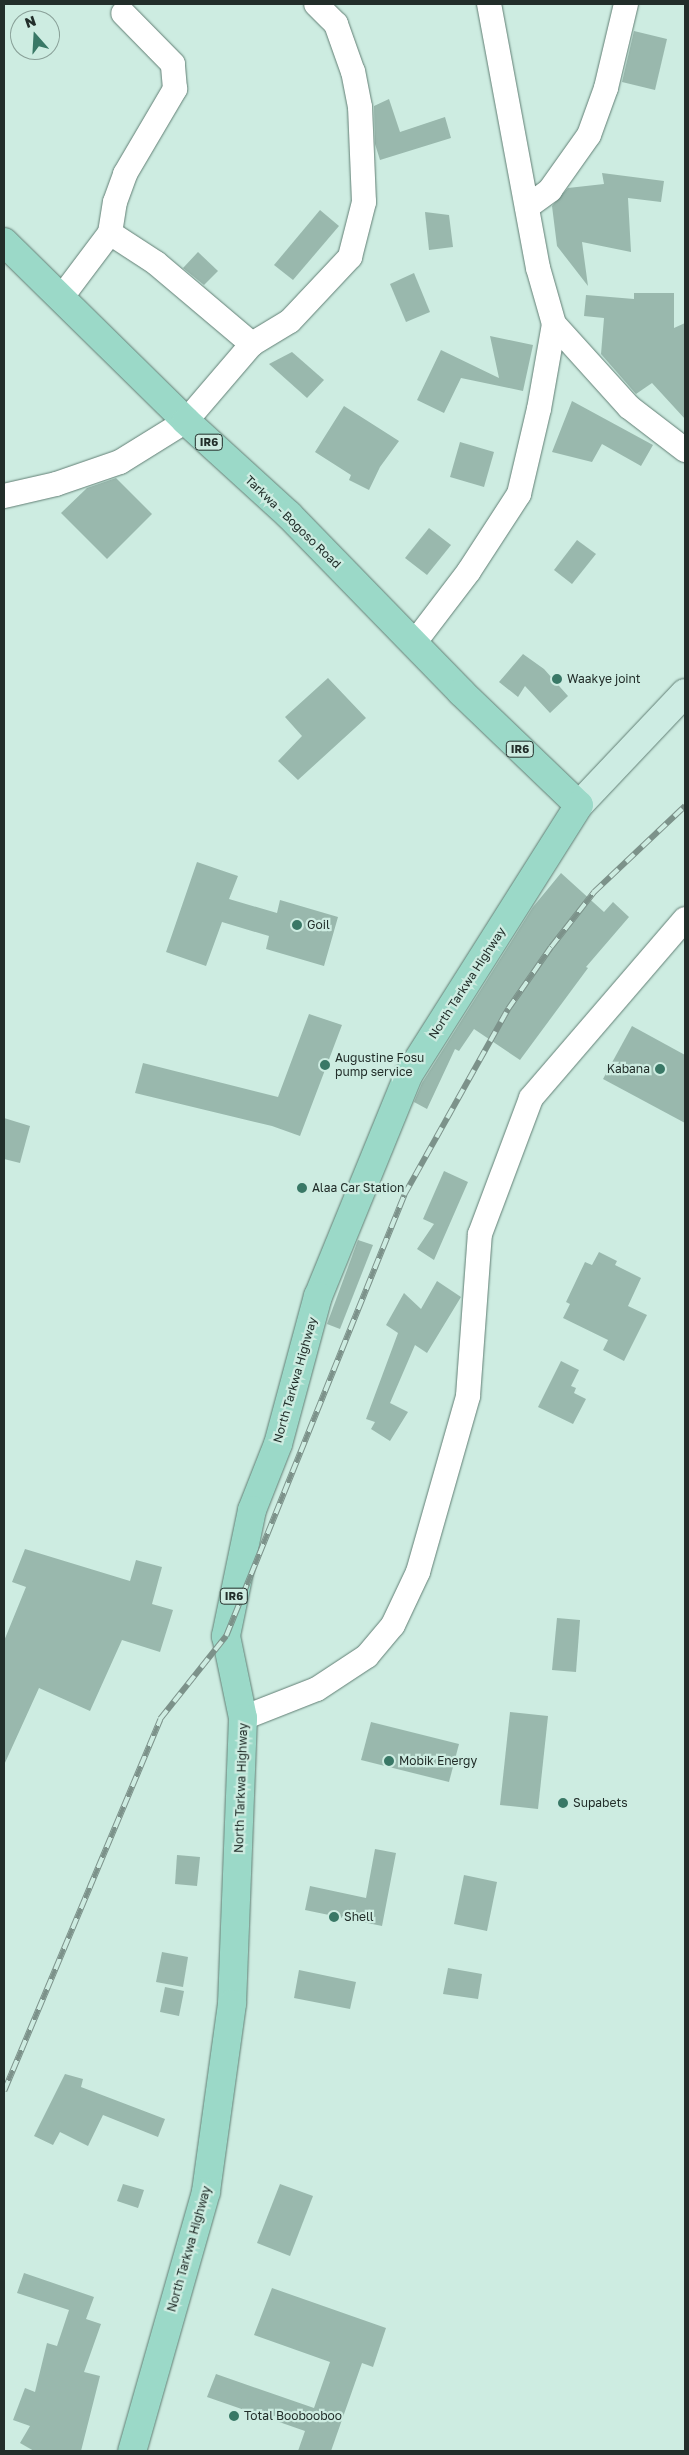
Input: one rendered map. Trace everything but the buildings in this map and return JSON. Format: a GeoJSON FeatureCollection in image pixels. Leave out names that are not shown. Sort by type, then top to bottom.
{"type":"FeatureCollection","features":[{"type":"Feature","properties":{"kind":"main road","name":"Tarkwa - Bogoso Road"},"geometry":{"type":"LineString","coordinates":[[4,242],[186,420],[289,515],[415,642],[502,734],[579,805]]}},
{"type":"Feature","properties":{"kind":"main road"},"geometry":{"type":"LineString","coordinates":[[579,805],[655,721],[685,693]]}},
{"type":"Feature","properties":{"kind":"main road","name":"North Tarkwa Highway"},"geometry":{"type":"LineString","coordinates":[[132,2451],[206,2192],[232,2004],[243,1718],[226,1636],[252,1510],[278,1444],[318,1296],[408,1076],[579,805]]}},
{"type":"Feature","properties":{"kind":"street"},"geometry":{"type":"LineString","coordinates":[[4,496],[56,484],[120,462],[186,420],[252,344],[290,320],[350,257],[364,202],[360,107],[353,72],[336,24],[316,4]]}},
{"type":"Feature","properties":{"kind":"street"},"geometry":{"type":"LineString","coordinates":[[415,642],[469,571],[519,494],[539,409],[554,324],[538,268],[489,4]]}},
{"type":"Feature","properties":{"kind":"street"},"geometry":{"type":"LineString","coordinates":[[527,207],[550,190],[589,135],[606,88],[626,4]]}},
{"type":"Feature","properties":{"kind":"street"},"geometry":{"type":"LineString","coordinates":[[61,298],[110,233],[115,202],[126,174],[174,89],[176,74],[173,64],[123,13]]}},
{"type":"Feature","properties":{"kind":"street"},"geometry":{"type":"LineString","coordinates":[[110,233],[156,263],[252,344]]}},
{"type":"Feature","properties":{"kind":"street"},"geometry":{"type":"LineString","coordinates":[[554,324],[629,407],[685,450]]}},
{"type":"Feature","properties":{"kind":"street"},"geometry":{"type":"LineString","coordinates":[[243,1718],[317,1689],[367,1656],[393,1625],[418,1572],[468,1396],[480,1234],[531,1098],[685,919]]}},
{"type":"Feature","properties":{"kind":"railway"},"geometry":{"type":"LineString","coordinates":[[4,2091],[160,1719],[226,1636],[404,1195],[508,1009],[551,947],[594,892],[685,806]]}},
{"type":"Feature","properties":{"kind":"place","name":"Waakye joint"},"geometry":{"type":"Point","coordinates":[557,679]}},
{"type":"Feature","properties":{"kind":"place","name":"Goil"},"geometry":{"type":"Point","coordinates":[297,925]}},
{"type":"Feature","properties":{"kind":"place","name":"Augustine Fosu pump service"},"geometry":{"type":"Point","coordinates":[325,1065]}},
{"type":"Feature","properties":{"kind":"place","name":"Kabana"},"geometry":{"type":"Point","coordinates":[660,1069]}},
{"type":"Feature","properties":{"kind":"place","name":"Alaa Car Station"},"geometry":{"type":"Point","coordinates":[302,1188]}},
{"type":"Feature","properties":{"kind":"place","name":"Mobik Energy"},"geometry":{"type":"Point","coordinates":[389,1761]}},
{"type":"Feature","properties":{"kind":"place","name":"Supabets"},"geometry":{"type":"Point","coordinates":[563,1803]}},
{"type":"Feature","properties":{"kind":"place","name":"Shell"},"geometry":{"type":"Point","coordinates":[334,1917]}},
{"type":"Feature","properties":{"kind":"place","name":"Total Boobooboo"},"geometry":{"type":"Point","coordinates":[234,2416]}}]}
